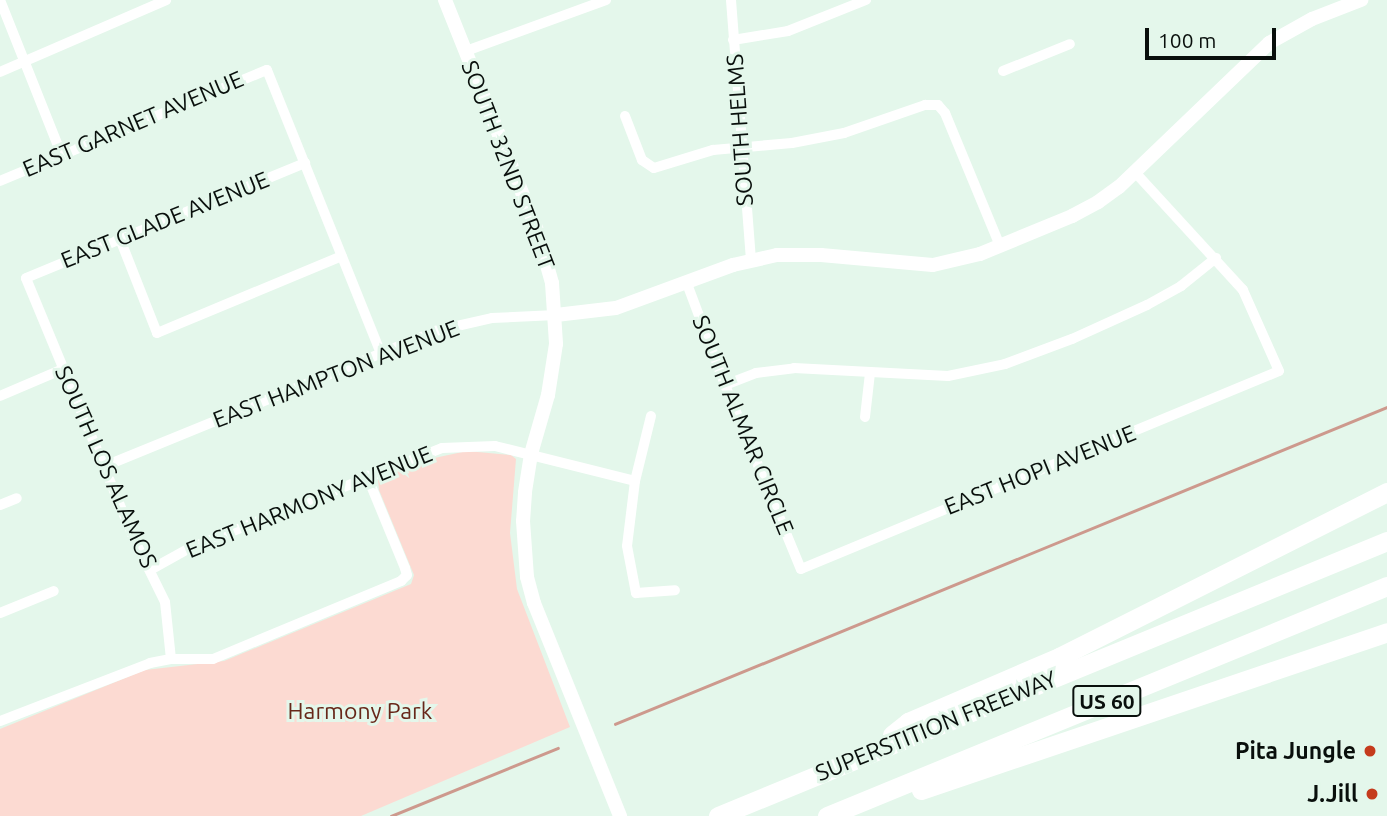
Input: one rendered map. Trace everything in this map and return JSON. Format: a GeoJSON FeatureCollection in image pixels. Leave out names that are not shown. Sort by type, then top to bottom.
{"type":"FeatureCollection","features":[{"type":"Feature","properties":{"kind":"highway"},"geometry":{"type":"LineString","coordinates":[[868,753],[908,722],[1059,657],[1387,492]]}},
{"type":"Feature","properties":{"kind":"highway","name":"SUPERSTITION FREEWAY"},"geometry":{"type":"LineString","coordinates":[[718,816],[1387,541]]}},
{"type":"Feature","properties":{"kind":"highway","name":"SUPERSTITION FREEWAY"},"geometry":{"type":"LineString","coordinates":[[827,816],[1387,586]]}},
{"type":"Feature","properties":{"kind":"highway"},"geometry":{"type":"LineString","coordinates":[[844,816],[1387,632]]}},
{"type":"Feature","properties":{"kind":"street"},"geometry":{"type":"LineString","coordinates":[[0,0],[62,156]]}},
{"type":"Feature","properties":{"kind":"street"},"geometry":{"type":"LineString","coordinates":[[0,72],[166,0]]}},
{"type":"Feature","properties":{"kind":"street","name":"SOUTH 32ND STREET"},"geometry":{"type":"LineString","coordinates":[[446,0],[537,230],[552,282],[556,315],[554,368],[531,454],[523,521],[527,577],[534,603],[620,816]]}},
{"type":"Feature","properties":{"kind":"street"},"geometry":{"type":"LineString","coordinates":[[466,51],[578,4],[606,0]]}},
{"type":"Feature","properties":{"kind":"street","name":"SOUTH HELMS"},"geometry":{"type":"LineString","coordinates":[[731,0],[740,148],[751,260]]}},
{"type":"Feature","properties":{"kind":"street"},"geometry":{"type":"LineString","coordinates":[[733,40],[788,31],[866,0]]}},
{"type":"Feature","properties":{"kind":"street","name":"EAST HAMPTON AVENUE"},"geometry":{"type":"LineString","coordinates":[[105,466],[381,353],[463,323],[591,313],[616,308],[686,281],[751,260],[777,255],[821,255],[933,265],[1000,246],[1072,216],[1098,202],[1135,172],[1269,43],[1312,19],[1362,0]]}},
{"type":"Feature","properties":{"kind":"street"},"geometry":{"type":"LineString","coordinates":[[1003,71],[1070,44]]}},
{"type":"Feature","properties":{"kind":"street","name":"EAST GARNET AVENUE"},"geometry":{"type":"LineString","coordinates":[[0,181],[267,70],[305,163]]}},
{"type":"Feature","properties":{"kind":"street"},"geometry":{"type":"LineString","coordinates":[[625,116],[642,160],[650,168],[704,152],[828,137],[926,106],[938,105],[945,113],[1000,246]]}},
{"type":"Feature","properties":{"kind":"street"},"geometry":{"type":"LineString","coordinates":[[305,163],[381,353]]}},
{"type":"Feature","properties":{"kind":"street","name":"EAST GLADE AVENUE"},"geometry":{"type":"LineString","coordinates":[[26,278],[305,163]]}},
{"type":"Feature","properties":{"kind":"street"},"geometry":{"type":"LineString","coordinates":[[725,385],[756,373],[794,368],[948,376],[1005,364],[1072,339],[1147,305],[1181,286],[1216,258],[1135,172]]}},
{"type":"Feature","properties":{"kind":"street"},"geometry":{"type":"LineString","coordinates":[[120,239],[157,332],[342,256]]}},
{"type":"Feature","properties":{"kind":"street","name":"EAST HOPI AVENUE"},"geometry":{"type":"LineString","coordinates":[[802,569],[1279,371],[1243,290],[1216,258]]}},
{"type":"Feature","properties":{"kind":"street","name":"SOUTH LOS ALAMOS"},"geometry":{"type":"LineString","coordinates":[[26,278],[134,540],[165,602],[171,659]]}},
{"type":"Feature","properties":{"kind":"street","name":"SOUTH ALMAR CIRCLE"},"geometry":{"type":"LineString","coordinates":[[686,281],[725,385],[802,569]]}},
{"type":"Feature","properties":{"kind":"street"},"geometry":{"type":"LineString","coordinates":[[0,396],[63,369]]}},
{"type":"Feature","properties":{"kind":"street"},"geometry":{"type":"LineString","coordinates":[[865,417],[870,373]]}},
{"type":"Feature","properties":{"kind":"street"},"geometry":{"type":"LineString","coordinates":[[651,416],[635,481],[627,546],[636,593],[675,590]]}},
{"type":"Feature","properties":{"kind":"street","name":"EAST HARMONY AVENUE"},"geometry":{"type":"LineString","coordinates":[[150,570],[188,549],[442,448],[495,446],[635,481]]}},
{"type":"Feature","properties":{"kind":"street"},"geometry":{"type":"LineString","coordinates":[[0,721],[124,671],[171,659],[213,659],[401,581],[407,575],[367,476]]}},
{"type":"Feature","properties":{"kind":"street"},"geometry":{"type":"LineString","coordinates":[[0,505],[17,498]]}},
{"type":"Feature","properties":{"kind":"street"},"geometry":{"type":"LineString","coordinates":[[0,613],[54,591]]}},
{"type":"Feature","properties":{"kind":"green space","name":"Harmony Park"},"geometry":{"type":"Polygon","coordinates":[[[467,451],[511,455],[516,459],[510,533],[517,589],[570,727],[361,816],[0,816],[0,729],[145,670],[224,661],[411,584],[414,575],[379,490],[378,480],[425,460],[467,451]]]}},
{"type":"Feature","properties":{"kind":"waterway"},"geometry":{"type":"LineString","coordinates":[[615,724],[1387,407]]}},
{"type":"Feature","properties":{"kind":"waterway"},"geometry":{"type":"LineString","coordinates":[[391,816],[558,748]]}},
{"type":"Feature","properties":{"kind":"place","name":"Pita Jungle"},"geometry":{"type":"Point","coordinates":[1370,751]}},
{"type":"Feature","properties":{"kind":"place","name":"J.Jill"},"geometry":{"type":"Point","coordinates":[1372,794]}}]}
